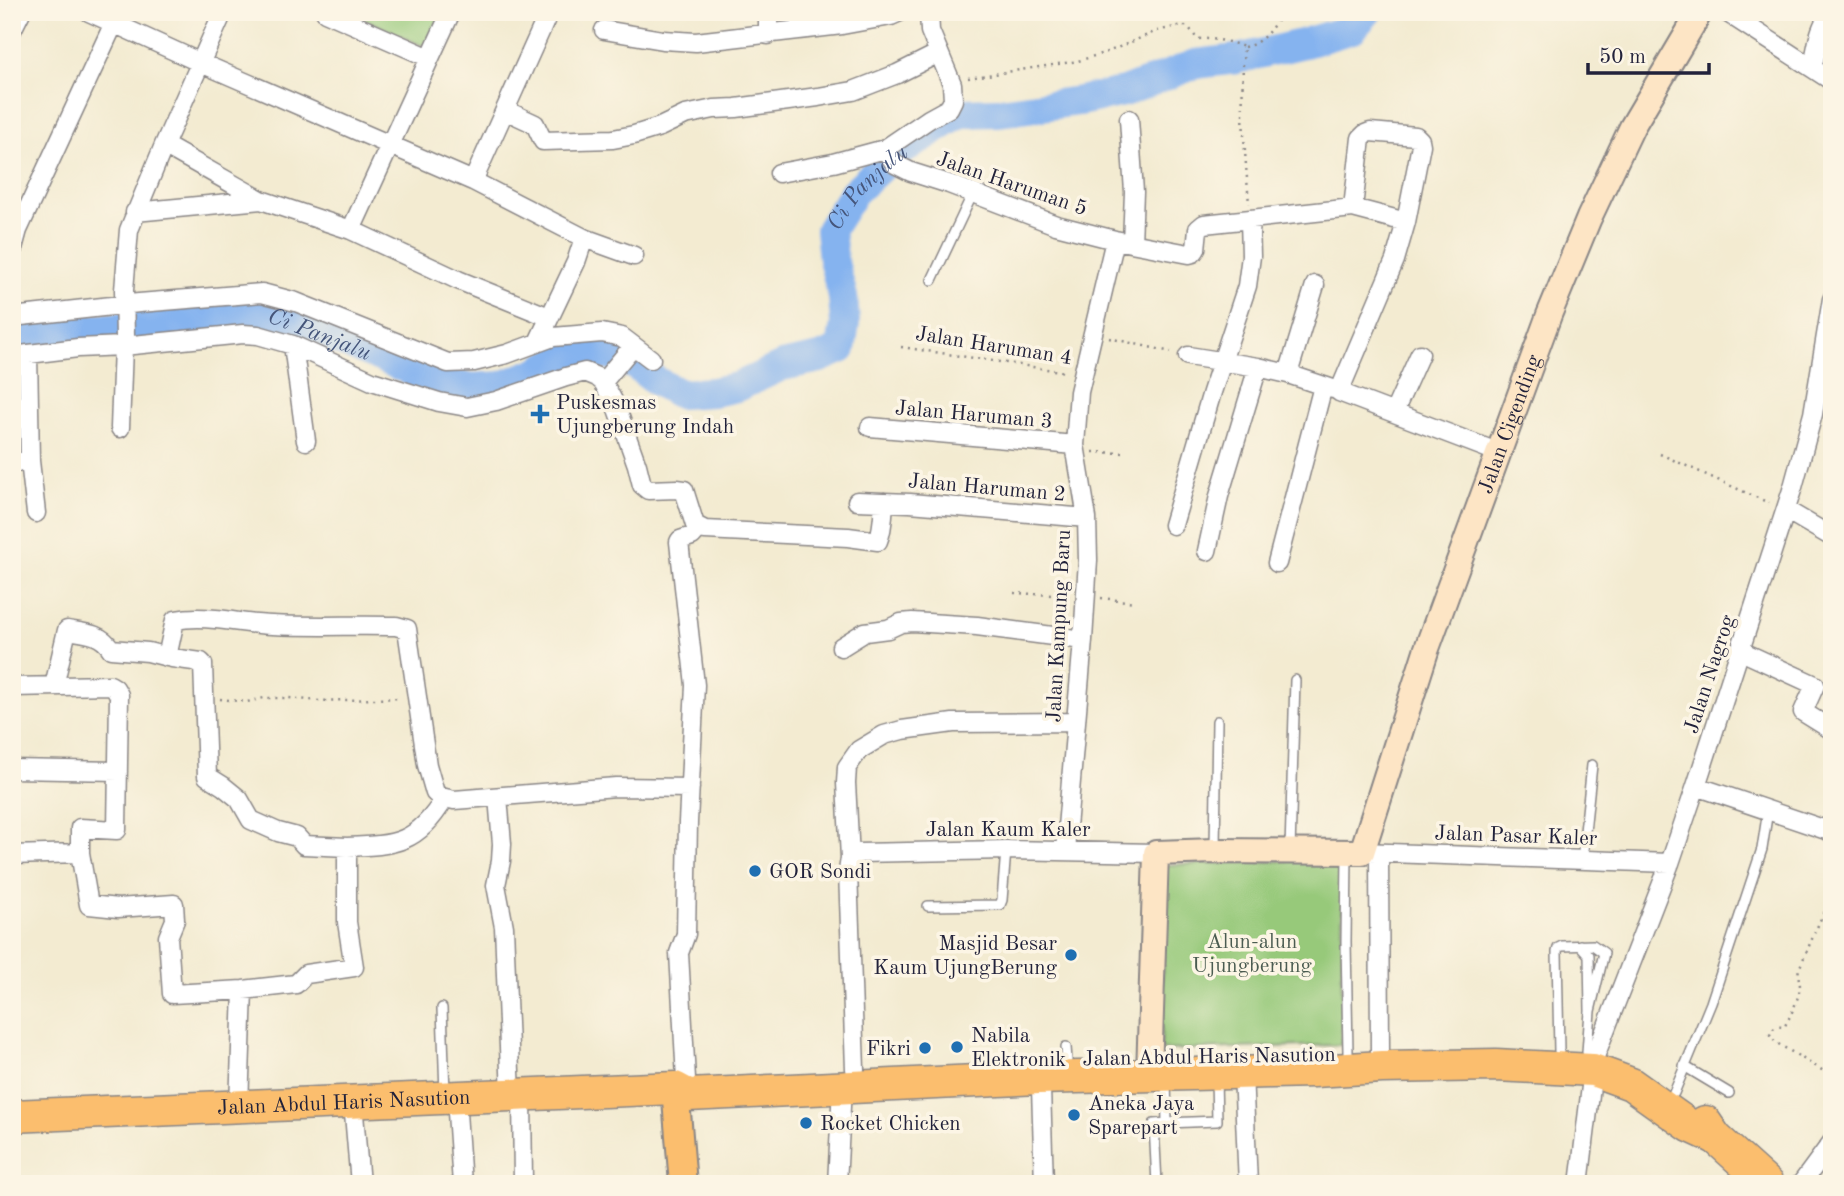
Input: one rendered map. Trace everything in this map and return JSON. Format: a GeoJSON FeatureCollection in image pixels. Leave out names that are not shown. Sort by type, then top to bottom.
{"type":"FeatureCollection","features":[{"type":"Feature","properties":{"kind":"highway","name":"Jalan Abdul Haris Nasution"},"geometry":{"type":"LineString","coordinates":[[849,1078],[1039,1078],[1380,1052],[1584,1057],[1629,1065],[1679,1080],[1716,1138],[1758,1181]]}},
{"type":"Feature","properties":{"kind":"highway","name":"Jalan Abdul Haris Nasution"},"geometry":{"type":"LineString","coordinates":[[12,1116],[516,1095],[681,1083],[688,1095],[1066,1053],[1154,1069],[1229,1073],[1496,1065],[1584,1057],[1631,1084],[1690,1126],[1716,1138]]}},
{"type":"Feature","properties":{"kind":"main road"},"geometry":{"type":"LineString","coordinates":[[681,1083],[683,1184]]}},
{"type":"Feature","properties":{"kind":"street"},"geometry":{"type":"LineString","coordinates":[[12,30],[21,12]]}},
{"type":"Feature","properties":{"kind":"street"},"geometry":{"type":"LineString","coordinates":[[89,12],[473,181],[584,238],[634,256]]}},
{"type":"Feature","properties":{"kind":"street"},"geometry":{"type":"LineString","coordinates":[[120,428],[129,230],[222,12]]}},
{"type":"Feature","properties":{"kind":"street"},"geometry":{"type":"LineString","coordinates":[[326,12],[430,58]]}},
{"type":"Feature","properties":{"kind":"street"},"geometry":{"type":"LineString","coordinates":[[351,230],[452,12]]}},
{"type":"Feature","properties":{"kind":"street"},"geometry":{"type":"LineString","coordinates":[[473,181],[549,12]]}},
{"type":"Feature","properties":{"kind":"street"},"geometry":{"type":"LineString","coordinates":[[768,12],[768,35]]}},
{"type":"Feature","properties":{"kind":"street"},"geometry":{"type":"LineString","coordinates":[[604,30],[663,40],[696,42],[842,25],[900,12]]}},
{"type":"Feature","properties":{"kind":"street"},"geometry":{"type":"LineString","coordinates":[[779,173],[889,155],[929,119],[949,108],[953,100],[950,80],[929,31],[929,12]]}},
{"type":"Feature","properties":{"kind":"street","name":"Jalan Cigending"},"geometry":{"type":"LineString","coordinates":[[1363,852],[1426,651],[1549,315],[1589,218],[1632,127],[1700,12]]}},
{"type":"Feature","properties":{"kind":"street"},"geometry":{"type":"LineString","coordinates":[[1726,12],[1832,80]]}},
{"type":"Feature","properties":{"kind":"street"},"geometry":{"type":"LineString","coordinates":[[1812,67],[1822,24],[1831,12]]}},
{"type":"Feature","properties":{"kind":"street"},"geometry":{"type":"LineString","coordinates":[[12,252],[18,230],[114,23]]}},
{"type":"Feature","properties":{"kind":"street"},"geometry":{"type":"LineString","coordinates":[[505,110],[535,124],[543,141],[613,139],[660,127],[685,115],[853,91],[897,74],[939,53]]}},
{"type":"Feature","properties":{"kind":"street","name":"Jalan Kampung Baru"},"geometry":{"type":"LineString","coordinates":[[1065,851],[1088,560],[1087,518],[1075,449],[1079,392],[1093,335],[1123,241],[1134,192],[1129,119]]}},
{"type":"Feature","properties":{"kind":"street"},"geometry":{"type":"LineString","coordinates":[[1277,563],[1331,389],[1395,260],[1406,222],[1421,145],[1416,136],[1370,132],[1361,138],[1353,208]]}},
{"type":"Feature","properties":{"kind":"street"},"geometry":{"type":"LineString","coordinates":[[164,145],[261,200],[351,230],[458,280],[549,317]]}},
{"type":"Feature","properties":{"kind":"street","name":"Jalan Haruman 5"},"geometry":{"type":"LineString","coordinates":[[889,155],[911,172],[1056,225],[1189,254],[1194,253],[1196,248],[1200,226],[1250,219]]}},
{"type":"Feature","properties":{"kind":"street"},"geometry":{"type":"LineString","coordinates":[[135,212],[261,200]]}},
{"type":"Feature","properties":{"kind":"street"},"geometry":{"type":"LineString","coordinates":[[1173,525],[1197,439],[1247,286],[1251,256],[1250,219],[1353,208],[1406,222]]}},
{"type":"Feature","properties":{"kind":"street"},"geometry":{"type":"LineString","coordinates":[[538,342],[576,262],[584,238]]}},
{"type":"Feature","properties":{"kind":"street"},"geometry":{"type":"LineString","coordinates":[[1288,374],[1315,285]]}},
{"type":"Feature","properties":{"kind":"street"},"geometry":{"type":"LineString","coordinates":[[12,317],[125,310],[262,293],[296,302],[447,363],[474,362],[507,354],[553,337],[602,333],[622,337],[629,351],[651,359]]}},
{"type":"Feature","properties":{"kind":"street","name":"Jalan Nagrog"},"geometry":{"type":"LineString","coordinates":[[1579,1184],[1584,1057],[1670,863],[1741,651],[1786,510],[1826,371],[1832,299]]}},
{"type":"Feature","properties":{"kind":"street"},"geometry":{"type":"LineString","coordinates":[[36,513],[21,462],[20,355],[124,342],[258,335],[293,345],[372,381],[439,402],[467,407],[496,401],[585,372],[607,378]]}},
{"type":"Feature","properties":{"kind":"street"},"geometry":{"type":"LineString","coordinates":[[293,345],[306,441]]}},
{"type":"Feature","properties":{"kind":"street"},"geometry":{"type":"LineString","coordinates":[[607,378],[629,351]]}},
{"type":"Feature","properties":{"kind":"street"},"geometry":{"type":"LineString","coordinates":[[1394,412],[1420,354]]}},
{"type":"Feature","properties":{"kind":"street"},"geometry":{"type":"LineString","coordinates":[[1188,356],[1288,374],[1497,452]]}},
{"type":"Feature","properties":{"kind":"street"},"geometry":{"type":"LineString","coordinates":[[1207,551],[1219,496],[1258,367]]}},
{"type":"Feature","properties":{"kind":"street"},"geometry":{"type":"LineString","coordinates":[[607,378],[642,485],[648,489],[684,491],[695,525],[699,528],[692,536],[679,542],[695,685],[686,934],[679,953],[681,1083]]}},
{"type":"Feature","properties":{"kind":"street","name":"Jalan Haruman 3"},"geometry":{"type":"LineString","coordinates":[[870,428],[1075,449]]}},
{"type":"Feature","properties":{"kind":"street","name":"Jalan Haruman 2"},"geometry":{"type":"LineString","coordinates":[[857,501],[1087,518]]}},
{"type":"Feature","properties":{"kind":"street","name":"Jalan Haruman 2"},"geometry":{"type":"LineString","coordinates":[[699,528],[878,541],[884,502]]}},
{"type":"Feature","properties":{"kind":"street"},"geometry":{"type":"LineString","coordinates":[[1786,510],[1832,537]]}},
{"type":"Feature","properties":{"kind":"street"},"geometry":{"type":"LineString","coordinates":[[167,657],[175,620],[185,618],[269,625],[396,626],[407,629],[427,765],[435,793],[454,800],[616,787],[690,788]]}},
{"type":"Feature","properties":{"kind":"street"},"geometry":{"type":"LineString","coordinates":[[841,648],[865,632],[912,622],[977,626],[1083,640]]}},
{"type":"Feature","properties":{"kind":"street"},"geometry":{"type":"LineString","coordinates":[[54,686],[67,630],[98,635],[106,640],[111,649],[148,652],[201,662],[204,664],[207,776],[239,799],[251,820],[297,837],[304,845],[346,847],[394,844],[422,828],[445,798]]}},
{"type":"Feature","properties":{"kind":"street"},"geometry":{"type":"LineString","coordinates":[[1741,651],[1815,685],[1803,712],[1832,730]]}},
{"type":"Feature","properties":{"kind":"street"},"geometry":{"type":"LineString","coordinates":[[12,687],[110,685],[120,695],[117,830],[80,828],[80,853],[89,905],[118,908],[174,904],[175,920],[168,937],[172,994],[296,985],[306,974],[354,967],[347,922],[346,847]]}},
{"type":"Feature","properties":{"kind":"street"},"geometry":{"type":"LineString","coordinates":[[837,1184],[849,1078],[848,871],[854,856],[846,783],[848,767],[859,751],[884,735],[902,730],[953,723],[1076,722]]}},
{"type":"Feature","properties":{"kind":"street"},"geometry":{"type":"LineString","coordinates":[[12,769],[118,771]]}},
{"type":"Feature","properties":{"kind":"street"},"geometry":{"type":"LineString","coordinates":[[1696,786],[1832,832]]}},
{"type":"Feature","properties":{"kind":"street"},"geometry":{"type":"LineString","coordinates":[[498,797],[502,834],[501,861],[496,885],[504,928],[523,1184]]}},
{"type":"Feature","properties":{"kind":"street","name":"Jalan Kaum Kaler"},"geometry":{"type":"LineString","coordinates":[[854,856],[1006,850],[1156,853]]}},
{"type":"Feature","properties":{"kind":"street"},"geometry":{"type":"LineString","coordinates":[[1154,1069],[1147,985],[1156,853],[1363,852],[1380,1052]]}},
{"type":"Feature","properties":{"kind":"street","name":"Jalan Pasar Kaler"},"geometry":{"type":"LineString","coordinates":[[1363,852],[1670,863]]}},
{"type":"Feature","properties":{"kind":"street"},"geometry":{"type":"LineString","coordinates":[[12,855],[80,853]]}},
{"type":"Feature","properties":{"kind":"street"},"geometry":{"type":"LineString","coordinates":[[239,1107],[243,990]]}},
{"type":"Feature","properties":{"kind":"street"},"geometry":{"type":"LineString","coordinates":[[1229,1073],[1245,1079],[1248,1184]]}},
{"type":"Feature","properties":{"kind":"street"},"geometry":{"type":"LineString","coordinates":[[1039,1078],[1044,1184]]}},
{"type":"Feature","properties":{"kind":"street"},"geometry":{"type":"LineString","coordinates":[[451,1098],[462,1184]]}},
{"type":"Feature","properties":{"kind":"street"},"geometry":{"type":"LineString","coordinates":[[353,1102],[360,1184]]}},
{"type":"Feature","properties":{"kind":"street"},"geometry":{"type":"LineString","coordinates":[[1801,1184],[1832,1142]]}},
{"type":"Feature","properties":{"kind":"lane"},"geometry":{"type":"LineString","coordinates":[[932,280],[973,193]]}},
{"type":"Feature","properties":{"kind":"lane"},"geometry":{"type":"LineString","coordinates":[[1290,852],[1295,680]]}},
{"type":"Feature","properties":{"kind":"lane"},"geometry":{"type":"LineString","coordinates":[[1215,851],[1217,721]]}},
{"type":"Feature","properties":{"kind":"lane"},"geometry":{"type":"LineString","coordinates":[[1581,860],[1592,765]]}},
{"type":"Feature","properties":{"kind":"lane"},"geometry":{"type":"LineString","coordinates":[[1729,1093],[1679,1080],[1711,1003],[1762,849],[1768,810]]}},
{"type":"Feature","properties":{"kind":"lane"},"geometry":{"type":"LineString","coordinates":[[928,906],[1000,905],[1006,850]]}},
{"type":"Feature","properties":{"kind":"lane"},"geometry":{"type":"LineString","coordinates":[[1348,1053],[1346,941],[1363,852]]}},
{"type":"Feature","properties":{"kind":"lane"},"geometry":{"type":"LineString","coordinates":[[1593,944],[1604,953],[1590,1011],[1584,1057],[1558,948],[1593,944]]}},
{"type":"Feature","properties":{"kind":"lane"},"geometry":{"type":"LineString","coordinates":[[1580,946],[1589,955],[1590,1011]]}},
{"type":"Feature","properties":{"kind":"lane"},"geometry":{"type":"LineString","coordinates":[[442,1008],[451,1098]]}},
{"type":"Feature","properties":{"kind":"lane"},"geometry":{"type":"LineString","coordinates":[[1154,1069],[1167,1123]]}},
{"type":"Feature","properties":{"kind":"lane"},"geometry":{"type":"LineString","coordinates":[[1157,1184],[1154,1124],[1217,1121],[1216,1080],[1229,1073]]}},
{"type":"Feature","properties":{"kind":"path"},"geometry":{"type":"LineString","coordinates":[[950,80],[1078,61],[1157,31],[1183,25],[1197,38],[1210,38],[1244,47],[1264,37],[1283,12]]}},
{"type":"Feature","properties":{"kind":"path"},"geometry":{"type":"LineString","coordinates":[[1244,47],[1244,133],[1250,219]]}},
{"type":"Feature","properties":{"kind":"path"},"geometry":{"type":"LineString","coordinates":[[1093,335],[1188,356]]}},
{"type":"Feature","properties":{"kind":"path","name":"Jalan Haruman 4"},"geometry":{"type":"LineString","coordinates":[[901,347],[1083,374]]}},
{"type":"Feature","properties":{"kind":"path"},"geometry":{"type":"LineString","coordinates":[[1075,449],[1126,453]]}},
{"type":"Feature","properties":{"kind":"path"},"geometry":{"type":"LineString","coordinates":[[1660,454],[1786,510]]}},
{"type":"Feature","properties":{"kind":"path"},"geometry":{"type":"LineString","coordinates":[[1014,593],[1135,602]]}},
{"type":"Feature","properties":{"kind":"path"},"geometry":{"type":"LineString","coordinates":[[205,698],[247,702],[264,698],[338,701],[418,697]]}},
{"type":"Feature","properties":{"kind":"path"},"geometry":{"type":"LineString","coordinates":[[1832,893],[1797,975],[1800,985],[1790,1019],[1784,1027],[1777,1026],[1772,1029],[1770,1035],[1775,1042],[1832,1076]]}},
{"type":"Feature","properties":{"kind":"green space"},"geometry":{"type":"Polygon","coordinates":[[[349,12],[443,12],[425,47],[349,12]]]}},
{"type":"Feature","properties":{"kind":"green space","name":"Alun-alun Ujungberung"},"geometry":{"type":"Polygon","coordinates":[[[1343,859],[1341,1045],[1161,1050],[1164,865],[1343,859]]]}},
{"type":"Feature","properties":{"kind":"waterway","name":"Ci Panjalu"},"geometry":{"type":"LineString","coordinates":[[12,338],[267,313],[418,374],[468,388],[502,386],[537,372],[566,356],[614,355],[680,394],[737,387],[782,366],[820,358],[841,349],[845,323],[843,297],[833,259],[830,230],[854,192],[891,158],[961,113],[999,112],[1124,92],[1196,64],[1237,59],[1352,29],[1367,12]]}},
{"type":"Feature","properties":{"kind":"place","name":"Puskesmas Ujungberung Indah"},"geometry":{"type":"Point","coordinates":[540,414]}},
{"type":"Feature","properties":{"kind":"place","name":"GOR Sondi"},"geometry":{"type":"Point","coordinates":[755,871]}},
{"type":"Feature","properties":{"kind":"place","name":"Masjid Besar Kaum UjungBerung"},"geometry":{"type":"Point","coordinates":[1071,955]}},
{"type":"Feature","properties":{"kind":"place","name":"Nabila Elektronik"},"geometry":{"type":"Point","coordinates":[957,1047]}},
{"type":"Feature","properties":{"kind":"place","name":"Fikri"},"geometry":{"type":"Point","coordinates":[925,1048]}},
{"type":"Feature","properties":{"kind":"place","name":"Aneka Jaya Sparepart"},"geometry":{"type":"Point","coordinates":[1074,1115]}},
{"type":"Feature","properties":{"kind":"place","name":"Rocket Chicken"},"geometry":{"type":"Point","coordinates":[806,1123]}}]}
